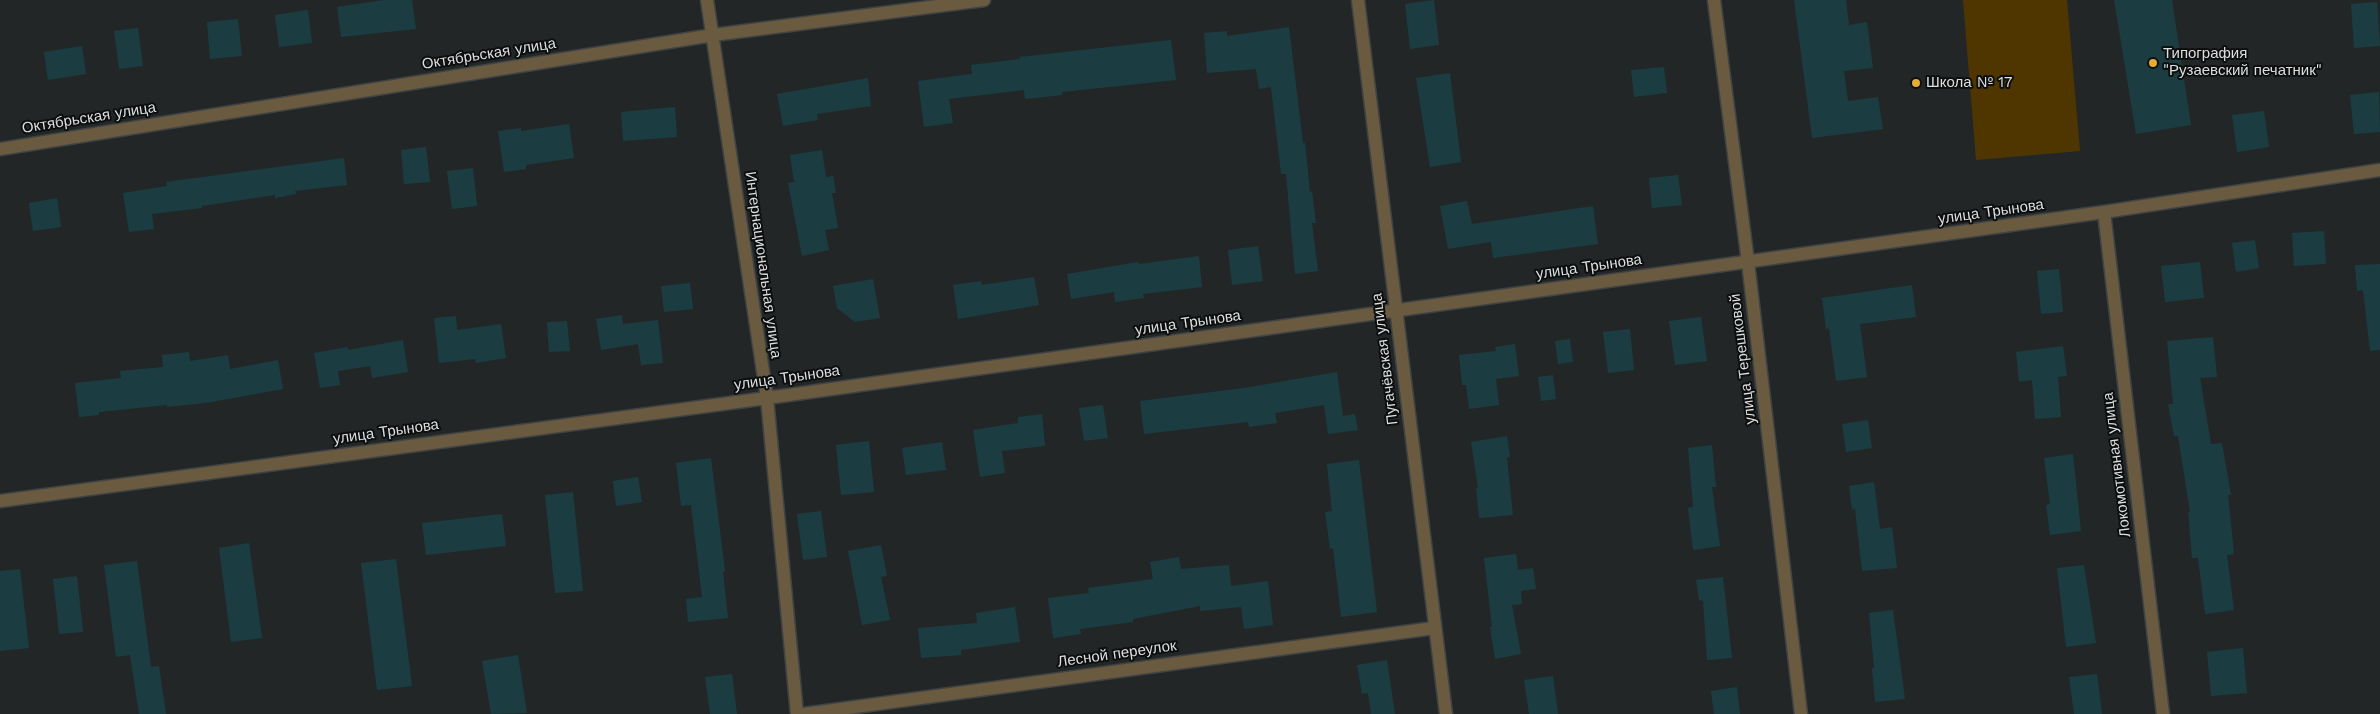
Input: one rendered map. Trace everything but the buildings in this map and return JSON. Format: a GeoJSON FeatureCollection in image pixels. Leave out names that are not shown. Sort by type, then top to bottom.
{"type":"FeatureCollection","features":[{"type":"Feature","properties":{"kind":"street","name":"Интернациональная улица"},"geometry":{"type":"LineString","coordinates":[[706,0],[766,398],[797,714]]}},
{"type":"Feature","properties":{"kind":"street","name":"Октябрьская улица"},"geometry":{"type":"LineString","coordinates":[[0,149],[712,35],[984,0]]}},
{"type":"Feature","properties":{"kind":"street","name":"Пугачёвская улица"},"geometry":{"type":"LineString","coordinates":[[1358,0],[1446,714]]}},
{"type":"Feature","properties":{"kind":"street","name":"улица Терешковой"},"geometry":{"type":"LineString","coordinates":[[1714,0],[1748,262],[1801,714]]}},
{"type":"Feature","properties":{"kind":"street","name":"улица Трынова"},"geometry":{"type":"LineString","coordinates":[[0,501],[766,398],[1748,262],[2104,212],[2380,170]]}},
{"type":"Feature","properties":{"kind":"street","name":"Локомотивная улица"},"geometry":{"type":"LineString","coordinates":[[2104,212],[2163,714]]}},
{"type":"Feature","properties":{"kind":"street","name":"Лесной переулок"},"geometry":{"type":"LineString","coordinates":[[804,714],[1434,628]]}},
{"type":"Feature","properties":{"kind":"shaded area"},"geometry":{"type":"Polygon","coordinates":[[[1963,0],[2067,0],[2080,151],[1976,160],[1963,0]]]}},
{"type":"Feature","properties":{"kind":"place","name":"Типография \"Рузаевский печатник\""},"geometry":{"type":"Point","coordinates":[2153,63]}},
{"type":"Feature","properties":{"kind":"place","name":"Школа № 17"},"geometry":{"type":"Point","coordinates":[1916,83]}}]}
